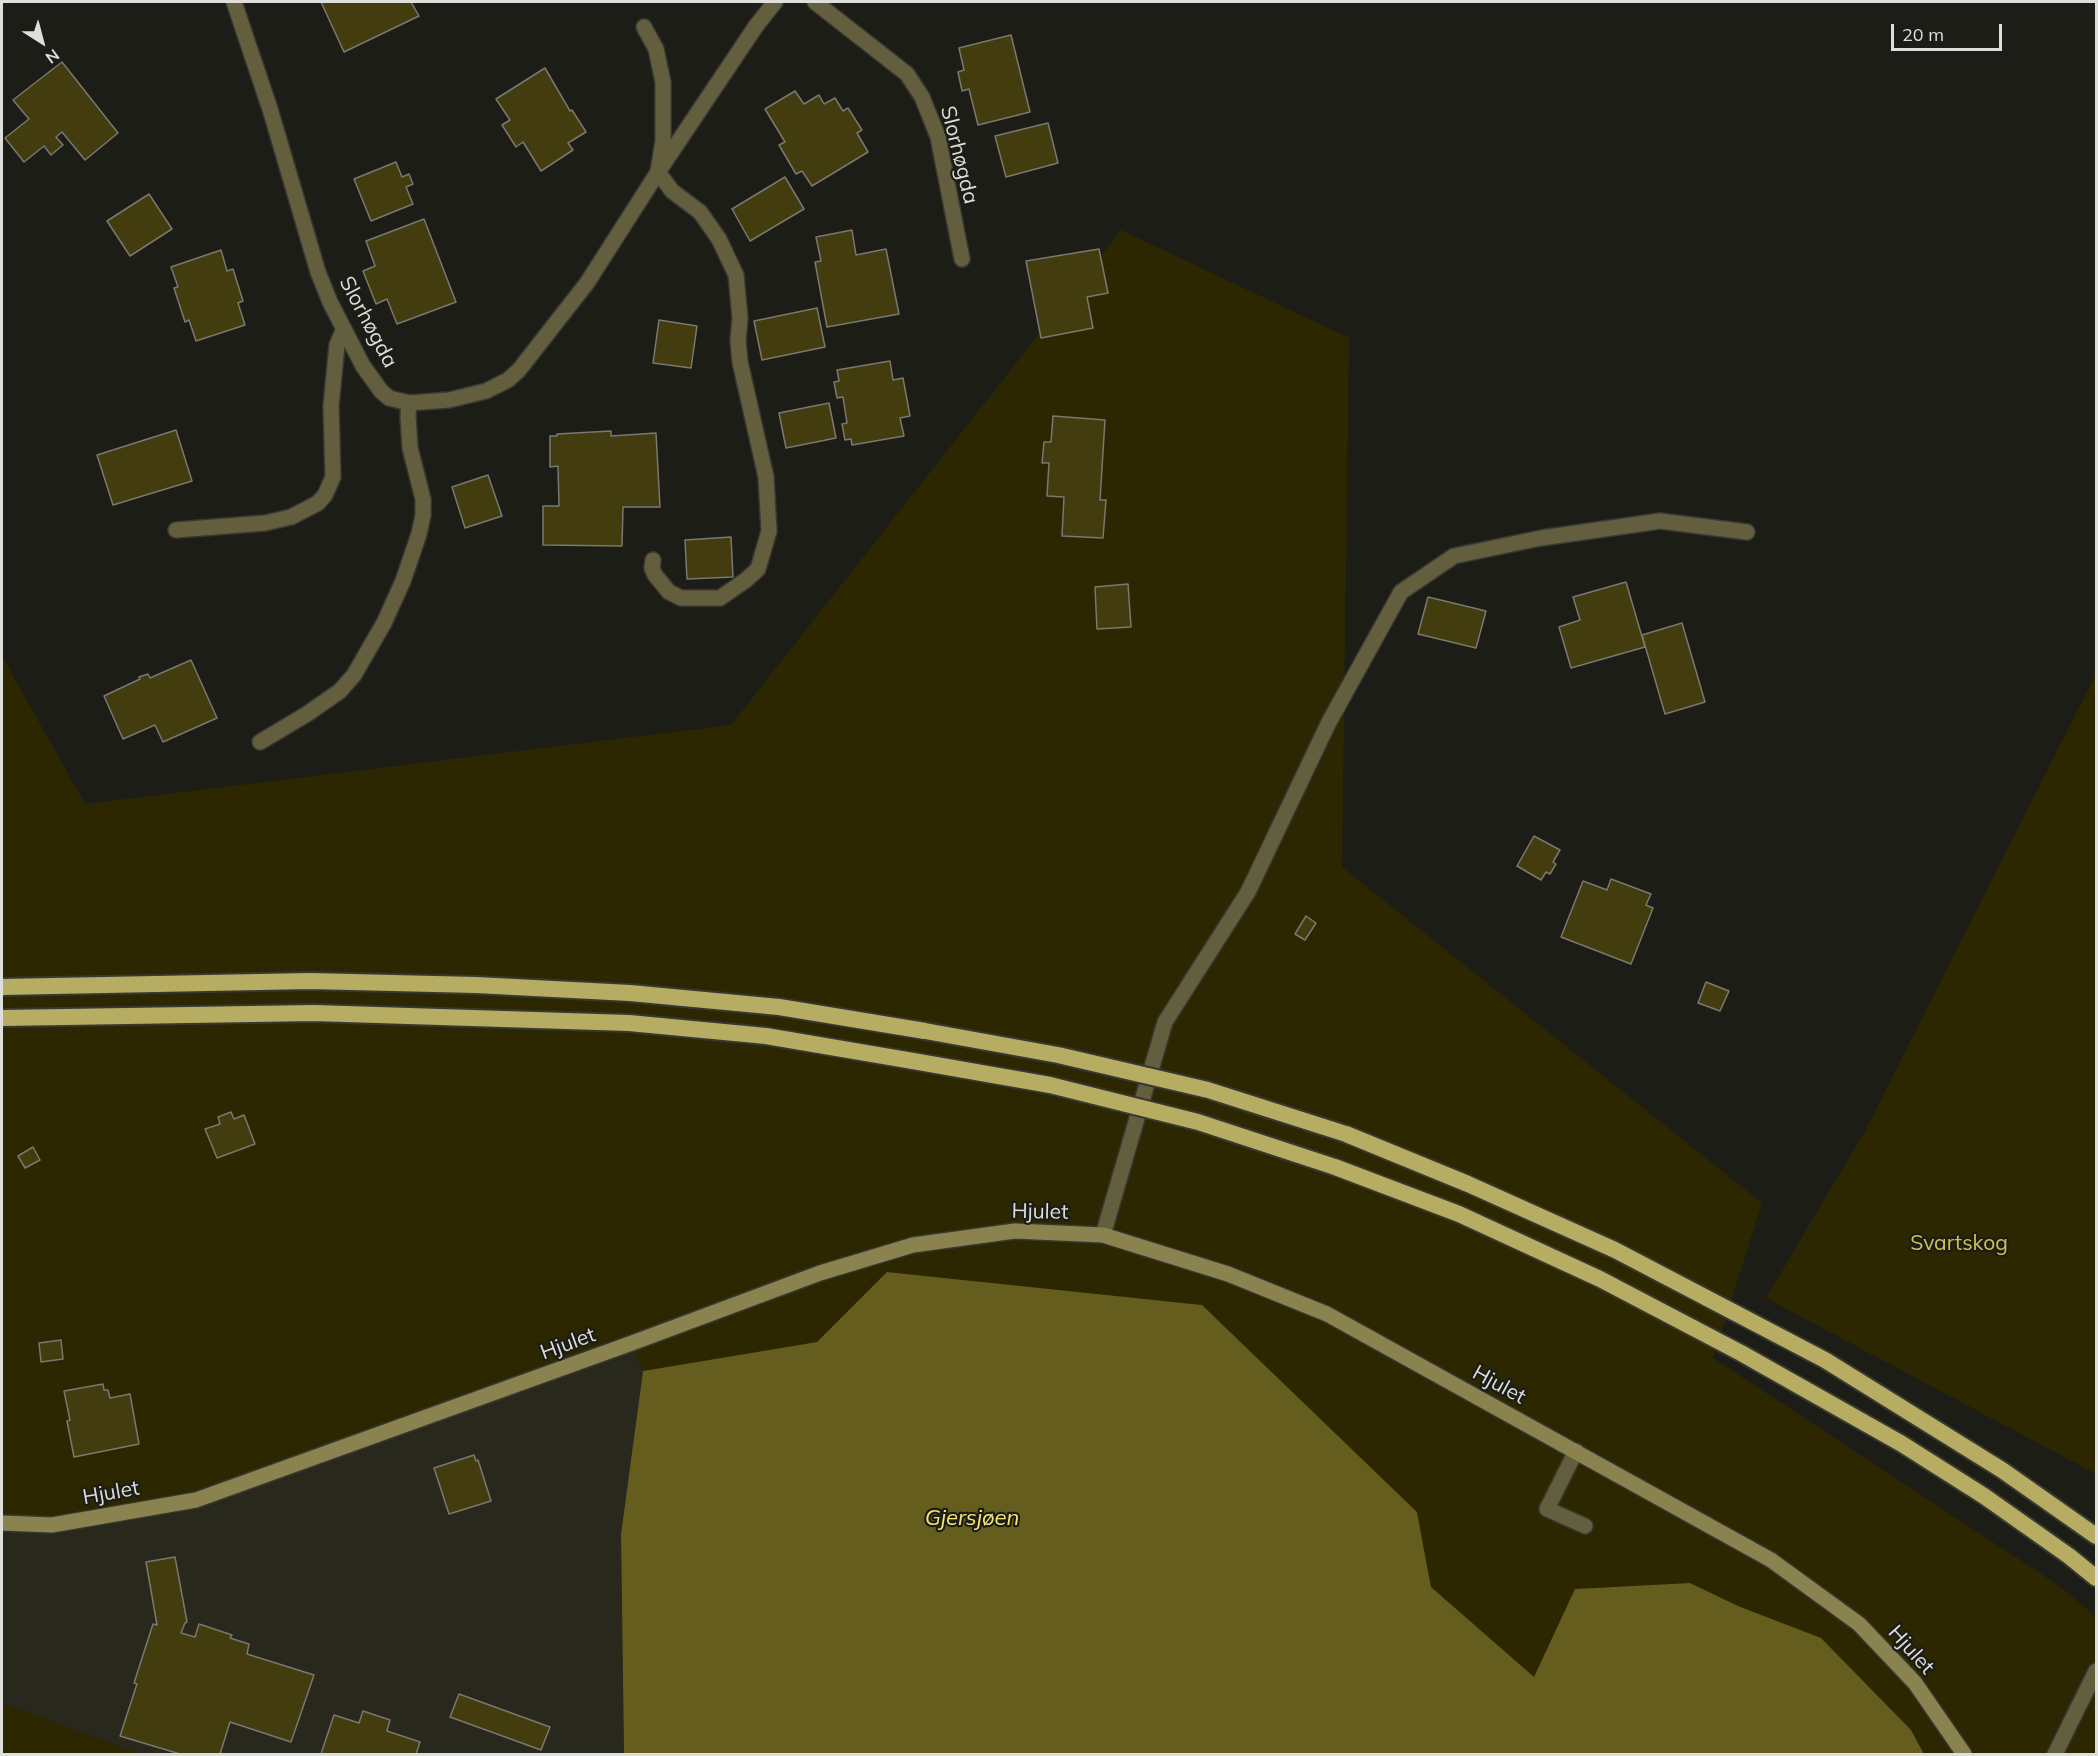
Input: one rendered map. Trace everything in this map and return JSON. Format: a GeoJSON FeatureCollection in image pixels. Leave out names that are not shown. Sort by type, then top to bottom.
{"type":"FeatureCollection","features":[{"type":"Feature","properties":{"kind":"highway"},"geometry":{"type":"LineString","coordinates":[[2,987],[310,981],[488,985],[630,993],[779,1007],[926,1031],[1058,1055],[1208,1090],[1346,1134],[1468,1184],[1615,1250],[1825,1360],[2002,1470],[2097,1536]]}},
{"type":"Feature","properties":{"kind":"highway"},"geometry":{"type":"LineString","coordinates":[[2,982],[45,986]]}},
{"type":"Feature","properties":{"kind":"highway"},"geometry":{"type":"LineString","coordinates":[[2,1018],[314,1013],[629,1023],[766,1036],[913,1061],[1050,1085],[1198,1122],[1335,1167],[1459,1214],[1600,1279],[1808,1389],[1902,1444],[1984,1496],[2097,1578]]}},
{"type":"Feature","properties":{"kind":"main road","name":"Hjulet"},"geometry":{"type":"LineString","coordinates":[[2,1523],[52,1525],[196,1500],[820,1273],[913,1245],[1015,1231],[1103,1235],[1228,1274],[1326,1314],[1771,1560],[1859,1624],[1915,1683],[1964,1755]]}},
{"type":"Feature","properties":{"kind":"street","name":"Slorhøgda"},"geometry":{"type":"LineString","coordinates":[[234,2],[270,109],[318,272],[343,331],[363,366],[381,391],[398,402],[409,403],[449,400],[486,391],[508,380],[519,370],[587,283],[658,172],[756,26],[775,2]]}},
{"type":"Feature","properties":{"kind":"street","name":"Slorhøgda"},"geometry":{"type":"LineString","coordinates":[[815,2],[907,74],[922,97],[938,137],[962,259]]}},
{"type":"Feature","properties":{"kind":"street","name":"Slorhøgda"},"geometry":{"type":"LineString","coordinates":[[644,27],[656,49],[663,82],[663,141],[658,172]]}},
{"type":"Feature","properties":{"kind":"street"},"geometry":{"type":"LineString","coordinates":[[653,560],[652,568],[655,575],[669,592],[681,598],[720,598],[746,580],[758,568],[769,531],[766,477],[740,362],[738,341],[740,318],[736,275],[719,239],[700,212],[672,190],[658,172]]}},
{"type":"Feature","properties":{"kind":"street"},"geometry":{"type":"LineString","coordinates":[[176,530],[265,523],[291,517],[318,503],[325,495],[333,477],[331,406],[338,345],[343,331]]}},
{"type":"Feature","properties":{"kind":"street"},"geometry":{"type":"LineString","coordinates":[[260,742],[340,691],[354,675],[384,623],[403,581],[423,515],[423,500],[410,448],[409,403]]}},
{"type":"Feature","properties":{"kind":"street"},"geometry":{"type":"LineString","coordinates":[[1103,1235],[1165,1022],[1248,891],[1329,722],[1401,592],[1454,556],[1541,538],[1660,521],[1747,532]]}},
{"type":"Feature","properties":{"kind":"street"},"geometry":{"type":"LineString","coordinates":[[1576,1451],[1547,1509],[1585,1526]]}},
{"type":"Feature","properties":{"kind":"street"},"geometry":{"type":"LineString","coordinates":[[2055,1755],[2097,1671]]}},
{"type":"Feature","properties":{"kind":"shaded area"},"geometry":{"type":"Polygon","coordinates":[[[632,1343],[643,1371],[621,1534],[624,1754],[117,1754],[2,1713],[2,1523],[632,1343]]]}},
{"type":"Feature","properties":{"kind":"green space"},"geometry":{"type":"Polygon","coordinates":[[[1121,230],[1349,338],[1342,867],[1762,1203],[1713,1358],[2058,1585],[2096,1617],[2096,1754],[1924,1754],[1911,1730],[1738,1606],[1690,1583],[1575,1589],[1534,1678],[1431,1587],[1417,1512],[1202,1305],[888,1272],[817,1342],[643,1371],[632,1344],[196,1500],[2,1523],[2,656],[85,804],[731,725],[1121,230]]]}},
{"type":"Feature","properties":{"kind":"green space","name":"Svartskog"},"geometry":{"type":"Polygon","coordinates":[[[2096,674],[2096,1474],[1766,1298],[1865,1131],[2096,674]]]}},
{"type":"Feature","properties":{"kind":"green space"},"geometry":{"type":"Polygon","coordinates":[[[2,1703],[97,1738],[140,1754],[2,1754],[2,1703]]]}},
{"type":"Feature","properties":{"kind":"water","name":"Gjersjøen"},"geometry":{"type":"Polygon","coordinates":[[[887,1272],[1202,1305],[1417,1512],[1431,1587],[1534,1677],[1575,1589],[1690,1583],[1738,1606],[1821,1638],[1911,1730],[1924,1754],[624,1754],[621,1534],[643,1371],[817,1342],[887,1272]]]}},
{"type":"Feature","properties":{"kind":"building"},"geometry":{"type":"Polygon","coordinates":[[[321,2],[411,2],[419,16],[344,52],[321,2]]]}},
{"type":"Feature","properties":{"kind":"building"},"geometry":{"type":"Polygon","coordinates":[[[1011,35],[1030,112],[978,125],[969,89],[962,91],[958,72],[964,70],[959,48],[1011,35]]]}},
{"type":"Feature","properties":{"kind":"building"},"geometry":{"type":"Polygon","coordinates":[[[62,62],[118,133],[85,160],[62,132],[56,137],[63,145],[51,155],[44,146],[24,162],[5,138],[29,119],[13,100],[62,62]]]}},
{"type":"Feature","properties":{"kind":"building"},"geometry":{"type":"Polygon","coordinates":[[[545,68],[570,111],[572,110],[586,132],[568,143],[573,150],[541,171],[523,142],[516,147],[502,125],[510,120],[496,99],[545,68]]]}},
{"type":"Feature","properties":{"kind":"building"},"geometry":{"type":"Polygon","coordinates":[[[795,91],[804,104],[819,95],[824,104],[835,98],[843,111],[848,108],[862,130],[857,133],[868,152],[812,186],[802,171],[796,174],[779,145],[785,142],[765,109],[795,91]]]}},
{"type":"Feature","properties":{"kind":"building"},"geometry":{"type":"Polygon","coordinates":[[[1048,123],[1058,163],[1006,177],[995,136],[1048,123]]]}},
{"type":"Feature","properties":{"kind":"building"},"geometry":{"type":"Polygon","coordinates":[[[396,162],[402,177],[409,174],[413,184],[406,187],[413,204],[371,221],[354,179],[396,162]]]}},
{"type":"Feature","properties":{"kind":"building"},"geometry":{"type":"Polygon","coordinates":[[[785,177],[804,209],[750,241],[732,209],[785,177]]]}},
{"type":"Feature","properties":{"kind":"building"},"geometry":{"type":"Polygon","coordinates":[[[149,194],[172,229],[130,256],[107,221],[149,194]]]}},
{"type":"Feature","properties":{"kind":"building"},"geometry":{"type":"Polygon","coordinates":[[[424,219],[456,302],[397,324],[387,299],[376,304],[363,271],[375,266],[366,241],[424,219]]]}},
{"type":"Feature","properties":{"kind":"building"},"geometry":{"type":"Polygon","coordinates":[[[852,230],[856,255],[886,249],[899,314],[827,327],[815,262],[821,261],[816,237],[852,230]]]}},
{"type":"Feature","properties":{"kind":"building"},"geometry":{"type":"Polygon","coordinates":[[[1099,249],[1108,293],[1087,297],[1093,328],[1041,338],[1026,261],[1099,249]]]}},
{"type":"Feature","properties":{"kind":"building"},"geometry":{"type":"Polygon","coordinates":[[[221,250],[227,271],[233,269],[243,301],[238,303],[245,325],[196,341],[189,320],[185,322],[174,288],[178,287],[171,267],[221,250]]]}},
{"type":"Feature","properties":{"kind":"building"},"geometry":{"type":"Polygon","coordinates":[[[817,308],[825,347],[762,360],[754,321],[817,308]]]}},
{"type":"Feature","properties":{"kind":"building"},"geometry":{"type":"Polygon","coordinates":[[[659,320],[697,326],[691,368],[653,363],[659,320]]]}},
{"type":"Feature","properties":{"kind":"building"},"geometry":{"type":"Polygon","coordinates":[[[890,361],[893,380],[903,378],[910,416],[900,418],[904,436],[852,445],[851,439],[845,440],[842,424],[847,423],[843,397],[837,398],[834,382],[839,381],[837,370],[890,361]]]}},
{"type":"Feature","properties":{"kind":"building"},"geometry":{"type":"Polygon","coordinates":[[[829,403],[836,438],[786,448],[779,413],[829,403]]]}},
{"type":"Feature","properties":{"kind":"building"},"geometry":{"type":"Polygon","coordinates":[[[1053,416],[1105,420],[1100,500],[1106,500],[1103,538],[1062,536],[1064,497],[1047,496],[1049,463],[1042,463],[1044,442],[1051,442],[1053,416]]]}},
{"type":"Feature","properties":{"kind":"building"},"geometry":{"type":"Polygon","coordinates":[[[176,430],[192,481],[113,505],[97,455],[176,430]]]}},
{"type":"Feature","properties":{"kind":"building"},"geometry":{"type":"Polygon","coordinates":[[[611,431],[611,436],[656,433],[660,507],[623,507],[622,546],[543,545],[543,506],[559,506],[558,466],[550,467],[550,436],[611,431]]]}},
{"type":"Feature","properties":{"kind":"building"},"geometry":{"type":"Polygon","coordinates":[[[488,475],[502,516],[465,528],[452,487],[488,475]]]}},
{"type":"Feature","properties":{"kind":"building"},"geometry":{"type":"Polygon","coordinates":[[[731,537],[733,577],[687,579],[685,540],[731,537]]]}},
{"type":"Feature","properties":{"kind":"building"},"geometry":{"type":"Polygon","coordinates":[[[1626,582],[1645,647],[1571,668],[1559,627],[1580,620],[1573,597],[1626,582]]]}},
{"type":"Feature","properties":{"kind":"building"},"geometry":{"type":"Polygon","coordinates":[[[1128,584],[1131,627],[1097,629],[1095,587],[1128,584]]]}},
{"type":"Feature","properties":{"kind":"building"},"geometry":{"type":"Polygon","coordinates":[[[1428,597],[1486,611],[1476,648],[1418,634],[1428,597]]]}},
{"type":"Feature","properties":{"kind":"building"},"geometry":{"type":"Polygon","coordinates":[[[1682,623],[1705,702],[1665,714],[1642,635],[1682,623]]]}},
{"type":"Feature","properties":{"kind":"building"},"geometry":{"type":"Polygon","coordinates":[[[191,660],[217,718],[163,742],[155,725],[123,739],[104,696],[140,679],[139,677],[148,674],[150,678],[191,660]]]}},
{"type":"Feature","properties":{"kind":"building"},"geometry":{"type":"Polygon","coordinates":[[[1534,836],[1560,850],[1553,862],[1556,864],[1550,874],[1546,872],[1541,880],[1517,866],[1534,836]]]}},
{"type":"Feature","properties":{"kind":"building"},"geometry":{"type":"Polygon","coordinates":[[[1611,879],[1651,894],[1646,905],[1653,908],[1631,964],[1561,937],[1583,881],[1607,890],[1611,879]]]}},
{"type":"Feature","properties":{"kind":"building"},"geometry":{"type":"Polygon","coordinates":[[[1306,916],[1316,923],[1305,940],[1295,934],[1306,916]]]}},
{"type":"Feature","properties":{"kind":"building"},"geometry":{"type":"Polygon","coordinates":[[[1706,982],[1729,991],[1720,1011],[1698,1003],[1706,982]]]}},
{"type":"Feature","properties":{"kind":"building"},"geometry":{"type":"Polygon","coordinates":[[[231,1112],[234,1119],[244,1115],[255,1144],[217,1158],[205,1129],[220,1124],[218,1117],[231,1112]]]}},
{"type":"Feature","properties":{"kind":"building"},"geometry":{"type":"Polygon","coordinates":[[[33,1147],[40,1160],[25,1168],[18,1156],[33,1147]]]}},
{"type":"Feature","properties":{"kind":"building"},"geometry":{"type":"Polygon","coordinates":[[[61,1340],[63,1359],[41,1362],[39,1343],[61,1340]]]}},
{"type":"Feature","properties":{"kind":"building"},"geometry":{"type":"Polygon","coordinates":[[[103,1384],[110,1398],[130,1394],[139,1444],[74,1457],[64,1391],[103,1384]]]}},
{"type":"Feature","properties":{"kind":"building"},"geometry":{"type":"Polygon","coordinates":[[[474,1455],[476,1461],[478,1460],[491,1501],[449,1514],[434,1468],[474,1455]]]}},
{"type":"Feature","properties":{"kind":"building"},"geometry":{"type":"Polygon","coordinates":[[[175,1557],[187,1622],[181,1633],[195,1637],[199,1624],[232,1635],[230,1638],[249,1644],[247,1654],[314,1675],[291,1742],[230,1722],[220,1754],[180,1754],[120,1736],[153,1624],[157,1625],[146,1562],[175,1557]]]}},
{"type":"Feature","properties":{"kind":"building"},"geometry":{"type":"Polygon","coordinates":[[[459,1694],[550,1727],[541,1750],[450,1717],[459,1694]]]}},
{"type":"Feature","properties":{"kind":"building"},"geometry":{"type":"Polygon","coordinates":[[[363,1711],[390,1720],[387,1731],[420,1742],[416,1754],[321,1754],[334,1715],[359,1723],[363,1711]]]}}]}
